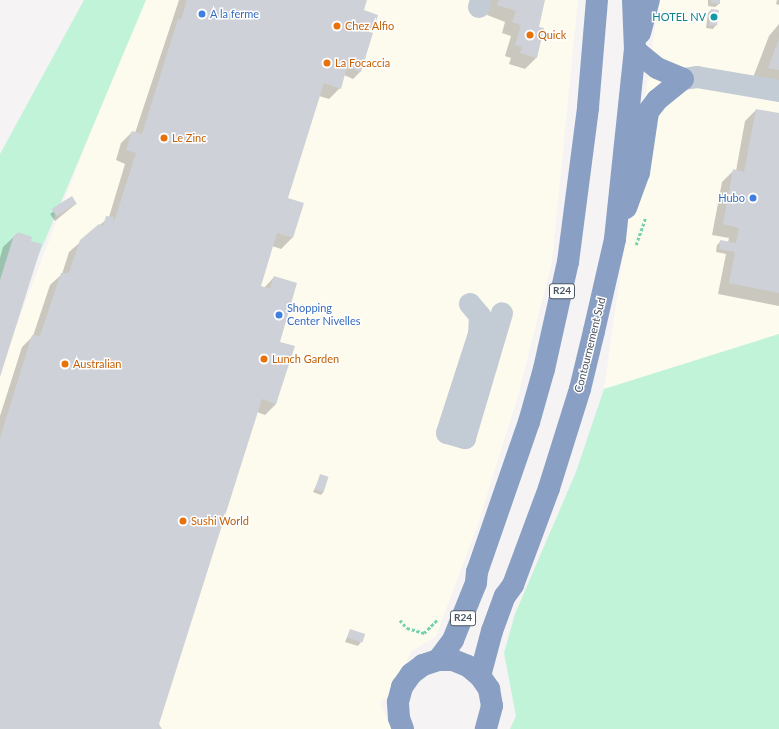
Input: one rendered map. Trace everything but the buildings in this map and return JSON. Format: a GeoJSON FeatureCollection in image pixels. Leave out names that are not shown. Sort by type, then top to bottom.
{"type":"FeatureCollection","features":[{"type":"Feature","properties":{"kind":"highway","name":"R24"},"geometry":{"type":"LineString","coordinates":[[438,660],[453,640],[462,620],[529,422],[556,323],[568,262],[588,107],[597,0]]}},
{"type":"Feature","properties":{"kind":"highway","name":"Contournement Sud"},"geometry":{"type":"LineString","coordinates":[[480,676],[492,631],[504,596],[513,585],[549,488],[580,389],[615,239],[635,50],[633,0]]}},
{"type":"Feature","properties":{"kind":"highway"},"geometry":{"type":"LineString","coordinates":[[615,239],[639,173],[648,112],[657,100],[683,79],[657,68],[635,50],[649,0]]}},
{"type":"Feature","properties":{"kind":"highway"},"geometry":{"type":"LineString","coordinates":[[403,729],[399,718],[398,702],[402,687],[411,674],[423,665],[438,660],[454,660],[468,666],[480,676],[489,690],[492,706],[486,729]]}},
{"type":"Feature","properties":{"kind":"lane"},"geometry":{"type":"LineString","coordinates":[[683,79],[697,77],[779,91]]}},
{"type":"Feature","properties":{"kind":"lane"},"geometry":{"type":"LineString","coordinates":[[470,304],[480,316],[479,334],[447,433],[465,438],[502,313]]}},
{"type":"Feature","properties":{"kind":"path"},"geometry":{"type":"LineString","coordinates":[[400,620],[407,628],[424,633],[440,616],[446,614],[462,620]]}},
{"type":"Feature","properties":{"kind":"shaded area","name":"Shopping Center Nivelles"},"geometry":{"type":"Polygon","coordinates":[[[141,0],[578,0],[552,262],[518,396],[477,527],[436,636],[411,652],[393,691],[380,703],[392,729],[0,729],[0,369],[141,0]]]}},
{"type":"Feature","properties":{"kind":"shaded area"},"geometry":{"type":"Polygon","coordinates":[[[659,0],[779,0],[779,334],[604,389],[659,0]]]}},
{"type":"Feature","properties":{"kind":"green space"},"geometry":{"type":"Polygon","coordinates":[[[84,0],[146,0],[30,276],[0,371],[0,154],[84,0]]]}},
{"type":"Feature","properties":{"kind":"green space"},"geometry":{"type":"Polygon","coordinates":[[[779,334],[779,729],[510,729],[516,716],[504,653],[515,614],[576,472],[604,389],[779,334]]]}},
{"type":"Feature","properties":{"kind":"place","name":"A la ferme"},"geometry":{"type":"Point","coordinates":[202,14]}},
{"type":"Feature","properties":{"kind":"place","name":"HOTEL NV"},"geometry":{"type":"Point","coordinates":[714,17]}},
{"type":"Feature","properties":{"kind":"place","name":"Chez Alfio"},"geometry":{"type":"Point","coordinates":[337,26]}},
{"type":"Feature","properties":{"kind":"place","name":"Quick"},"geometry":{"type":"Point","coordinates":[530,35]}},
{"type":"Feature","properties":{"kind":"place","name":"La Focaccia"},"geometry":{"type":"Point","coordinates":[327,63]}},
{"type":"Feature","properties":{"kind":"place","name":"Le Zinc"},"geometry":{"type":"Point","coordinates":[164,138]}},
{"type":"Feature","properties":{"kind":"place","name":"Hubo"},"geometry":{"type":"Point","coordinates":[753,198]}},
{"type":"Feature","properties":{"kind":"place","name":"Shopping Center Nivelles"},"geometry":{"type":"Point","coordinates":[279,315]}},
{"type":"Feature","properties":{"kind":"place","name":"Lunch Garden"},"geometry":{"type":"Point","coordinates":[264,359]}},
{"type":"Feature","properties":{"kind":"place","name":"Australian"},"geometry":{"type":"Point","coordinates":[65,364]}},
{"type":"Feature","properties":{"kind":"place","name":"Sushi World"},"geometry":{"type":"Point","coordinates":[183,521]}}]}
